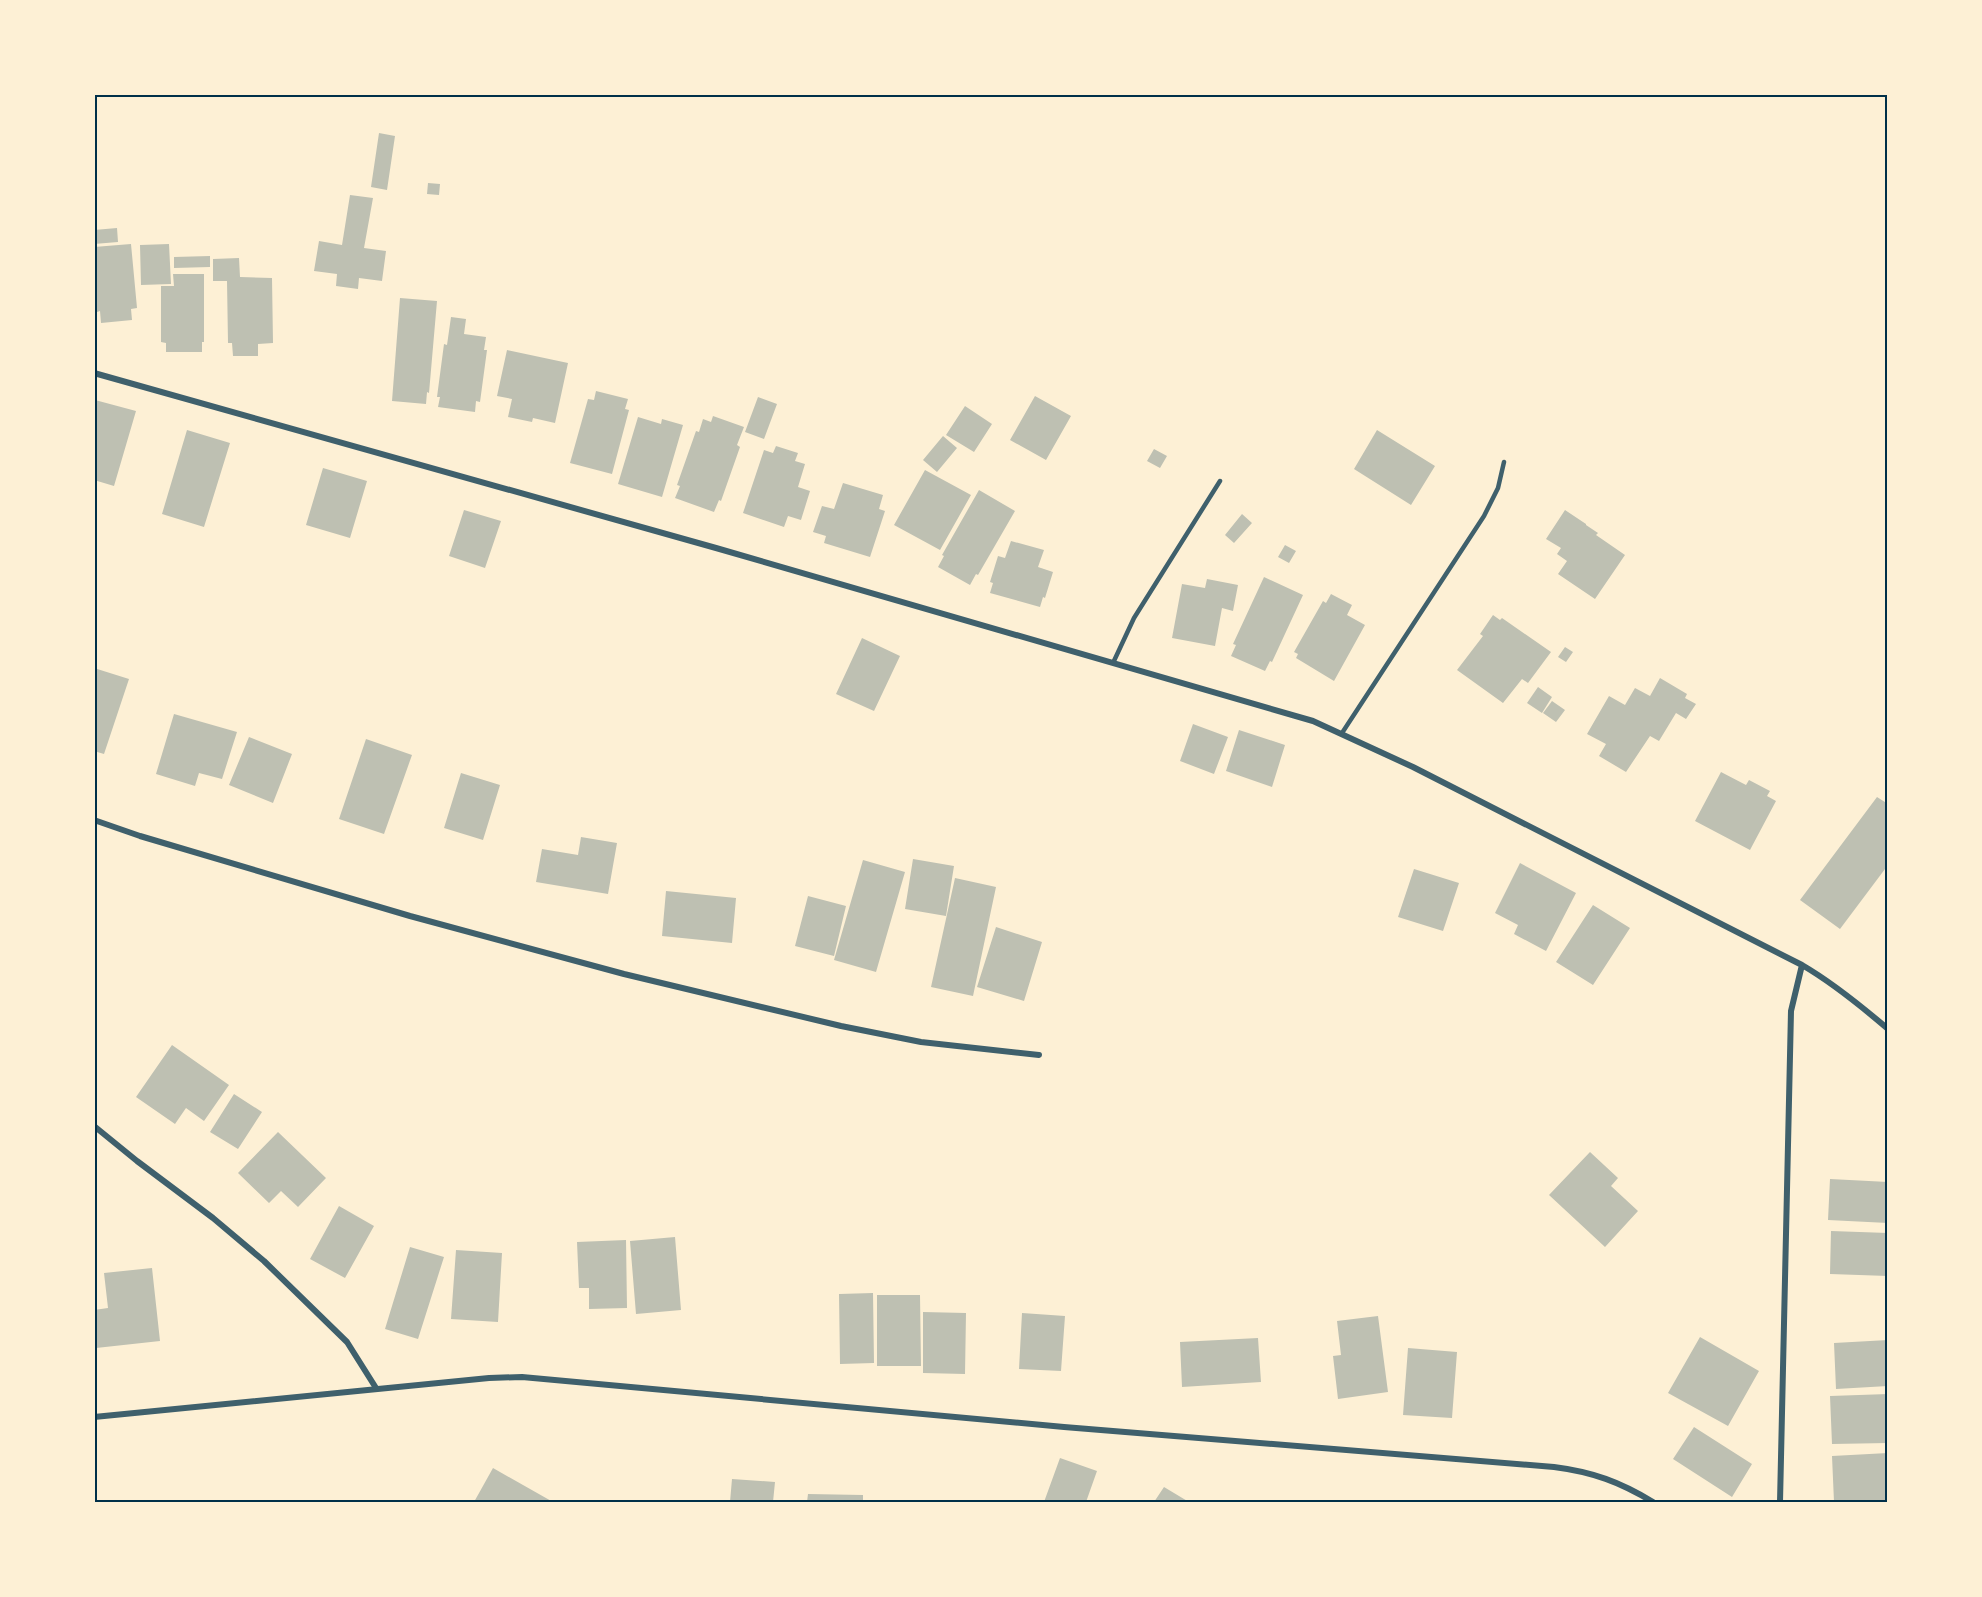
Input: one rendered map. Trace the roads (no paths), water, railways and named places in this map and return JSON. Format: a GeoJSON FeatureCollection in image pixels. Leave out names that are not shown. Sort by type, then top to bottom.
{"type":"FeatureCollection","features":[{"type":"Feature","properties":{"kind":"street"},"geometry":{"type":"LineString","coordinates":[[94,373],[1273,708],[1342,733],[1802,965],[1855,1001],[1887,1029]]}},
{"type":"Feature","properties":{"kind":"street"},"geometry":{"type":"LineString","coordinates":[[94,820],[140,836],[410,916],[624,974],[841,1026],[921,1042],[1039,1055]]}},
{"type":"Feature","properties":{"kind":"street"},"geometry":{"type":"LineString","coordinates":[[1780,1503],[1791,1011],[1802,965]]}},
{"type":"Feature","properties":{"kind":"street"},"geometry":{"type":"LineString","coordinates":[[94,1126],[213,1218],[264,1261],[347,1342],[376,1388]]}},
{"type":"Feature","properties":{"kind":"street"},"geometry":{"type":"LineString","coordinates":[[94,1417],[489,1378],[556,1379],[1076,1428],[1554,1467],[1585,1471],[1610,1479],[1653,1503]]}},
{"type":"Feature","properties":{"kind":"lane"},"geometry":{"type":"LineString","coordinates":[[1342,733],[1484,516],[1498,488],[1504,462]]}},
{"type":"Feature","properties":{"kind":"lane"},"geometry":{"type":"LineString","coordinates":[[1113,663],[1134,618],[1220,481]]}}]}
